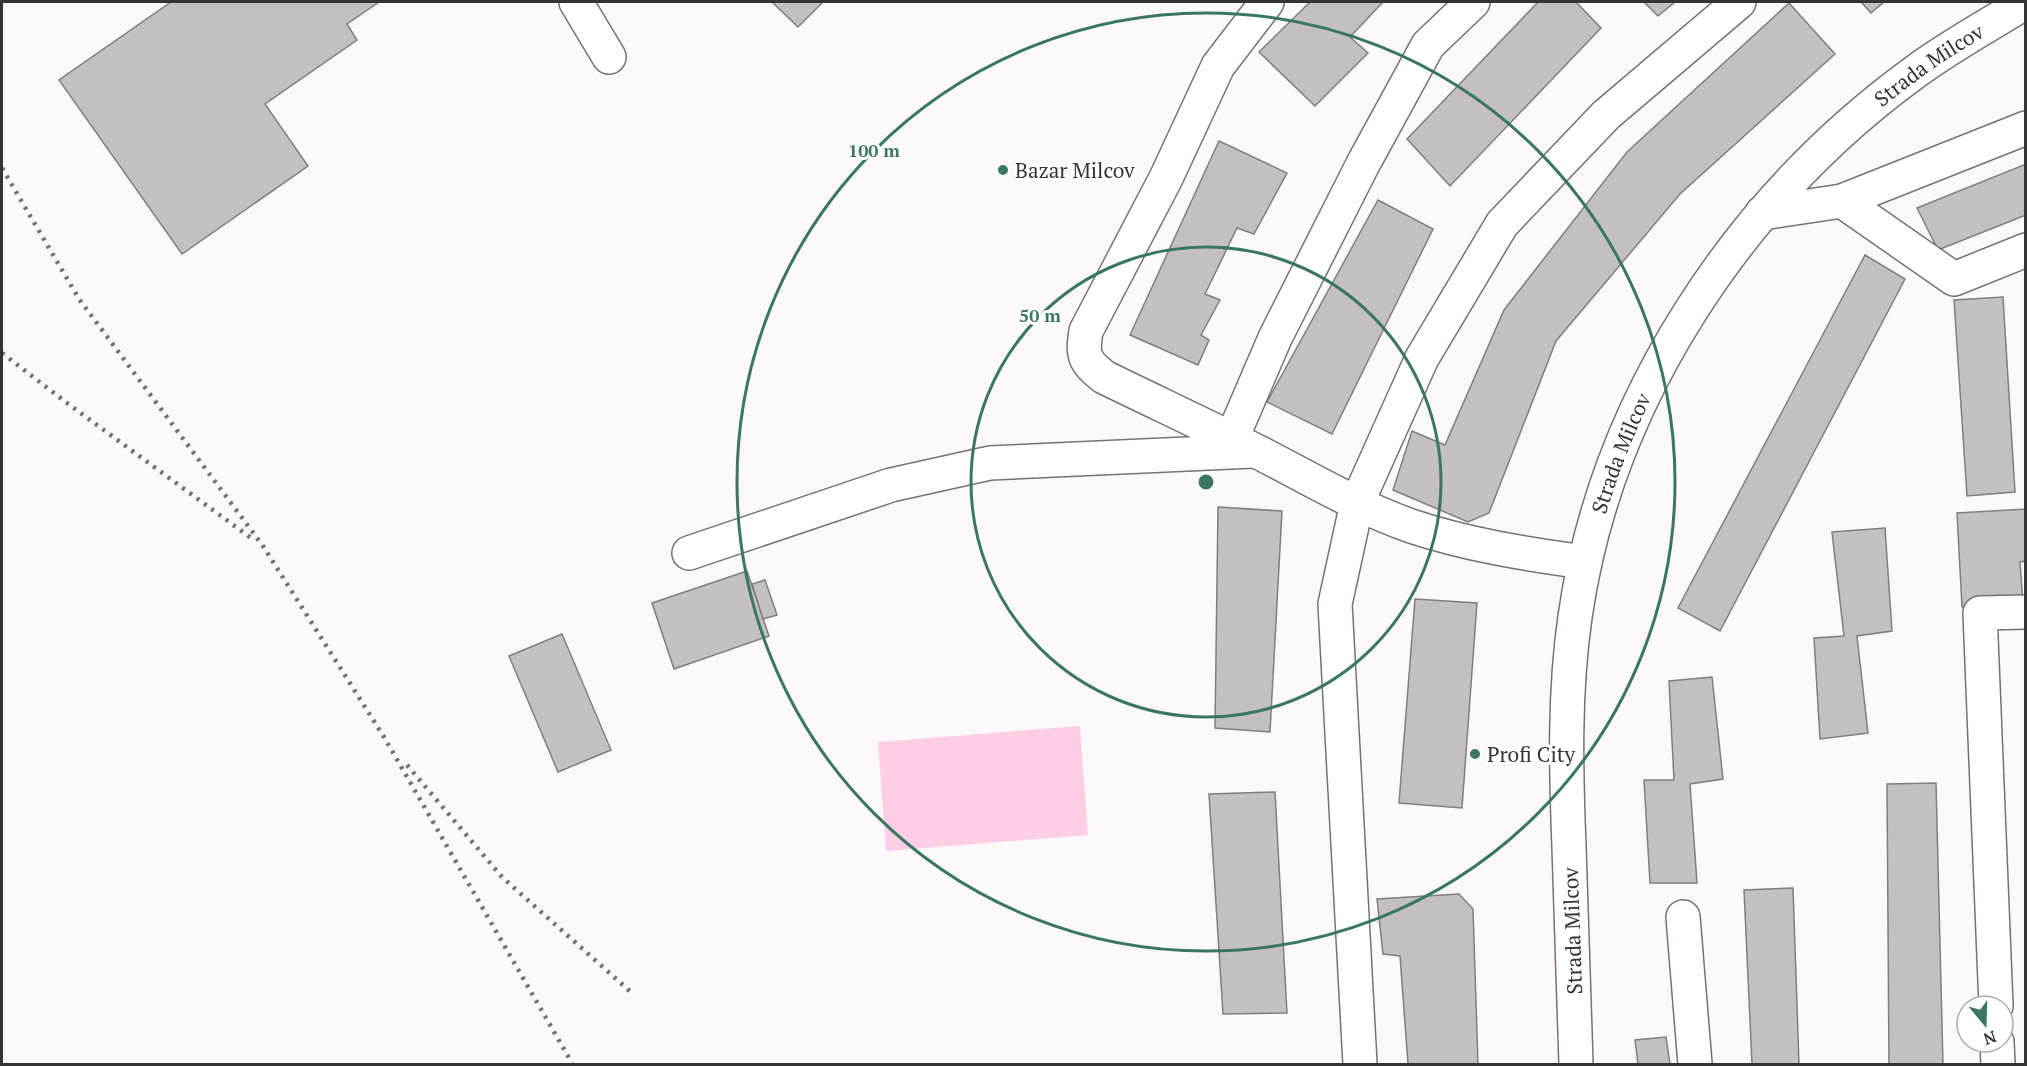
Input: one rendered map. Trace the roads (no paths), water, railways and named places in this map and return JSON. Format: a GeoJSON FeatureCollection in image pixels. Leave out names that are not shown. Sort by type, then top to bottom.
{"type":"FeatureCollection","features":[{"type":"Feature","properties":{"kind":"street"},"geometry":{"type":"LineString","coordinates":[[576,2],[609,57]]}},
{"type":"Feature","properties":{"kind":"street"},"geometry":{"type":"LineString","coordinates":[[1267,2],[1218,66],[1166,178],[1086,331],[1083,350],[1088,364],[1104,377],[1357,503],[1409,525],[1457,540],[1516,552],[1585,562]]}},
{"type":"Feature","properties":{"kind":"street"},"geometry":{"type":"LineString","coordinates":[[1243,445],[1275,338],[1363,164],[1428,45],[1473,2]]}},
{"type":"Feature","properties":{"kind":"street"},"geometry":{"type":"LineString","coordinates":[[1360,1065],[1335,603],[1357,503],[1422,358],[1502,224],[1606,115],[1739,2]]}},
{"type":"Feature","properties":{"kind":"street","name":"Strada Milcov"},"geometry":{"type":"LineString","coordinates":[[1576,1065],[1566,744],[1575,618],[1585,562],[1606,485],[1641,400],[1676,336],[1717,271],[1762,213],[1864,113],[1916,72],[2025,2]]}},
{"type":"Feature","properties":{"kind":"street"},"geometry":{"type":"LineString","coordinates":[[1993,22],[2025,15]]}},
{"type":"Feature","properties":{"kind":"street"},"geometry":{"type":"LineString","coordinates":[[1762,213],[1842,201],[2025,128]]}},
{"type":"Feature","properties":{"kind":"street"},"geometry":{"type":"LineString","coordinates":[[1842,201],[1954,279],[2025,250]]}},
{"type":"Feature","properties":{"kind":"street"},"geometry":{"type":"LineString","coordinates":[[689,553],[891,485],[990,463],[1243,445]]}},
{"type":"Feature","properties":{"kind":"street"},"geometry":{"type":"LineString","coordinates":[[1996,994],[1980,613],[2025,612]]}},
{"type":"Feature","properties":{"kind":"street"},"geometry":{"type":"LineString","coordinates":[[1683,917],[1695,1065]]}},
{"type":"Feature","properties":{"kind":"railway"},"geometry":{"type":"LineString","coordinates":[[2,168],[79,299],[263,546],[384,737],[572,1063]]}},
{"type":"Feature","properties":{"kind":"railway"},"geometry":{"type":"LineString","coordinates":[[2,353],[251,538]]}},
{"type":"Feature","properties":{"kind":"railway"},"geometry":{"type":"LineString","coordinates":[[407,765],[502,877],[633,994]]}},
{"type":"Feature","properties":{"kind":"place","name":"Bazar Milcov"},"geometry":{"type":"Point","coordinates":[1003,170]}},
{"type":"Feature","properties":{"kind":"place","name":"Profi City"},"geometry":{"type":"Point","coordinates":[1475,754]}}]}
